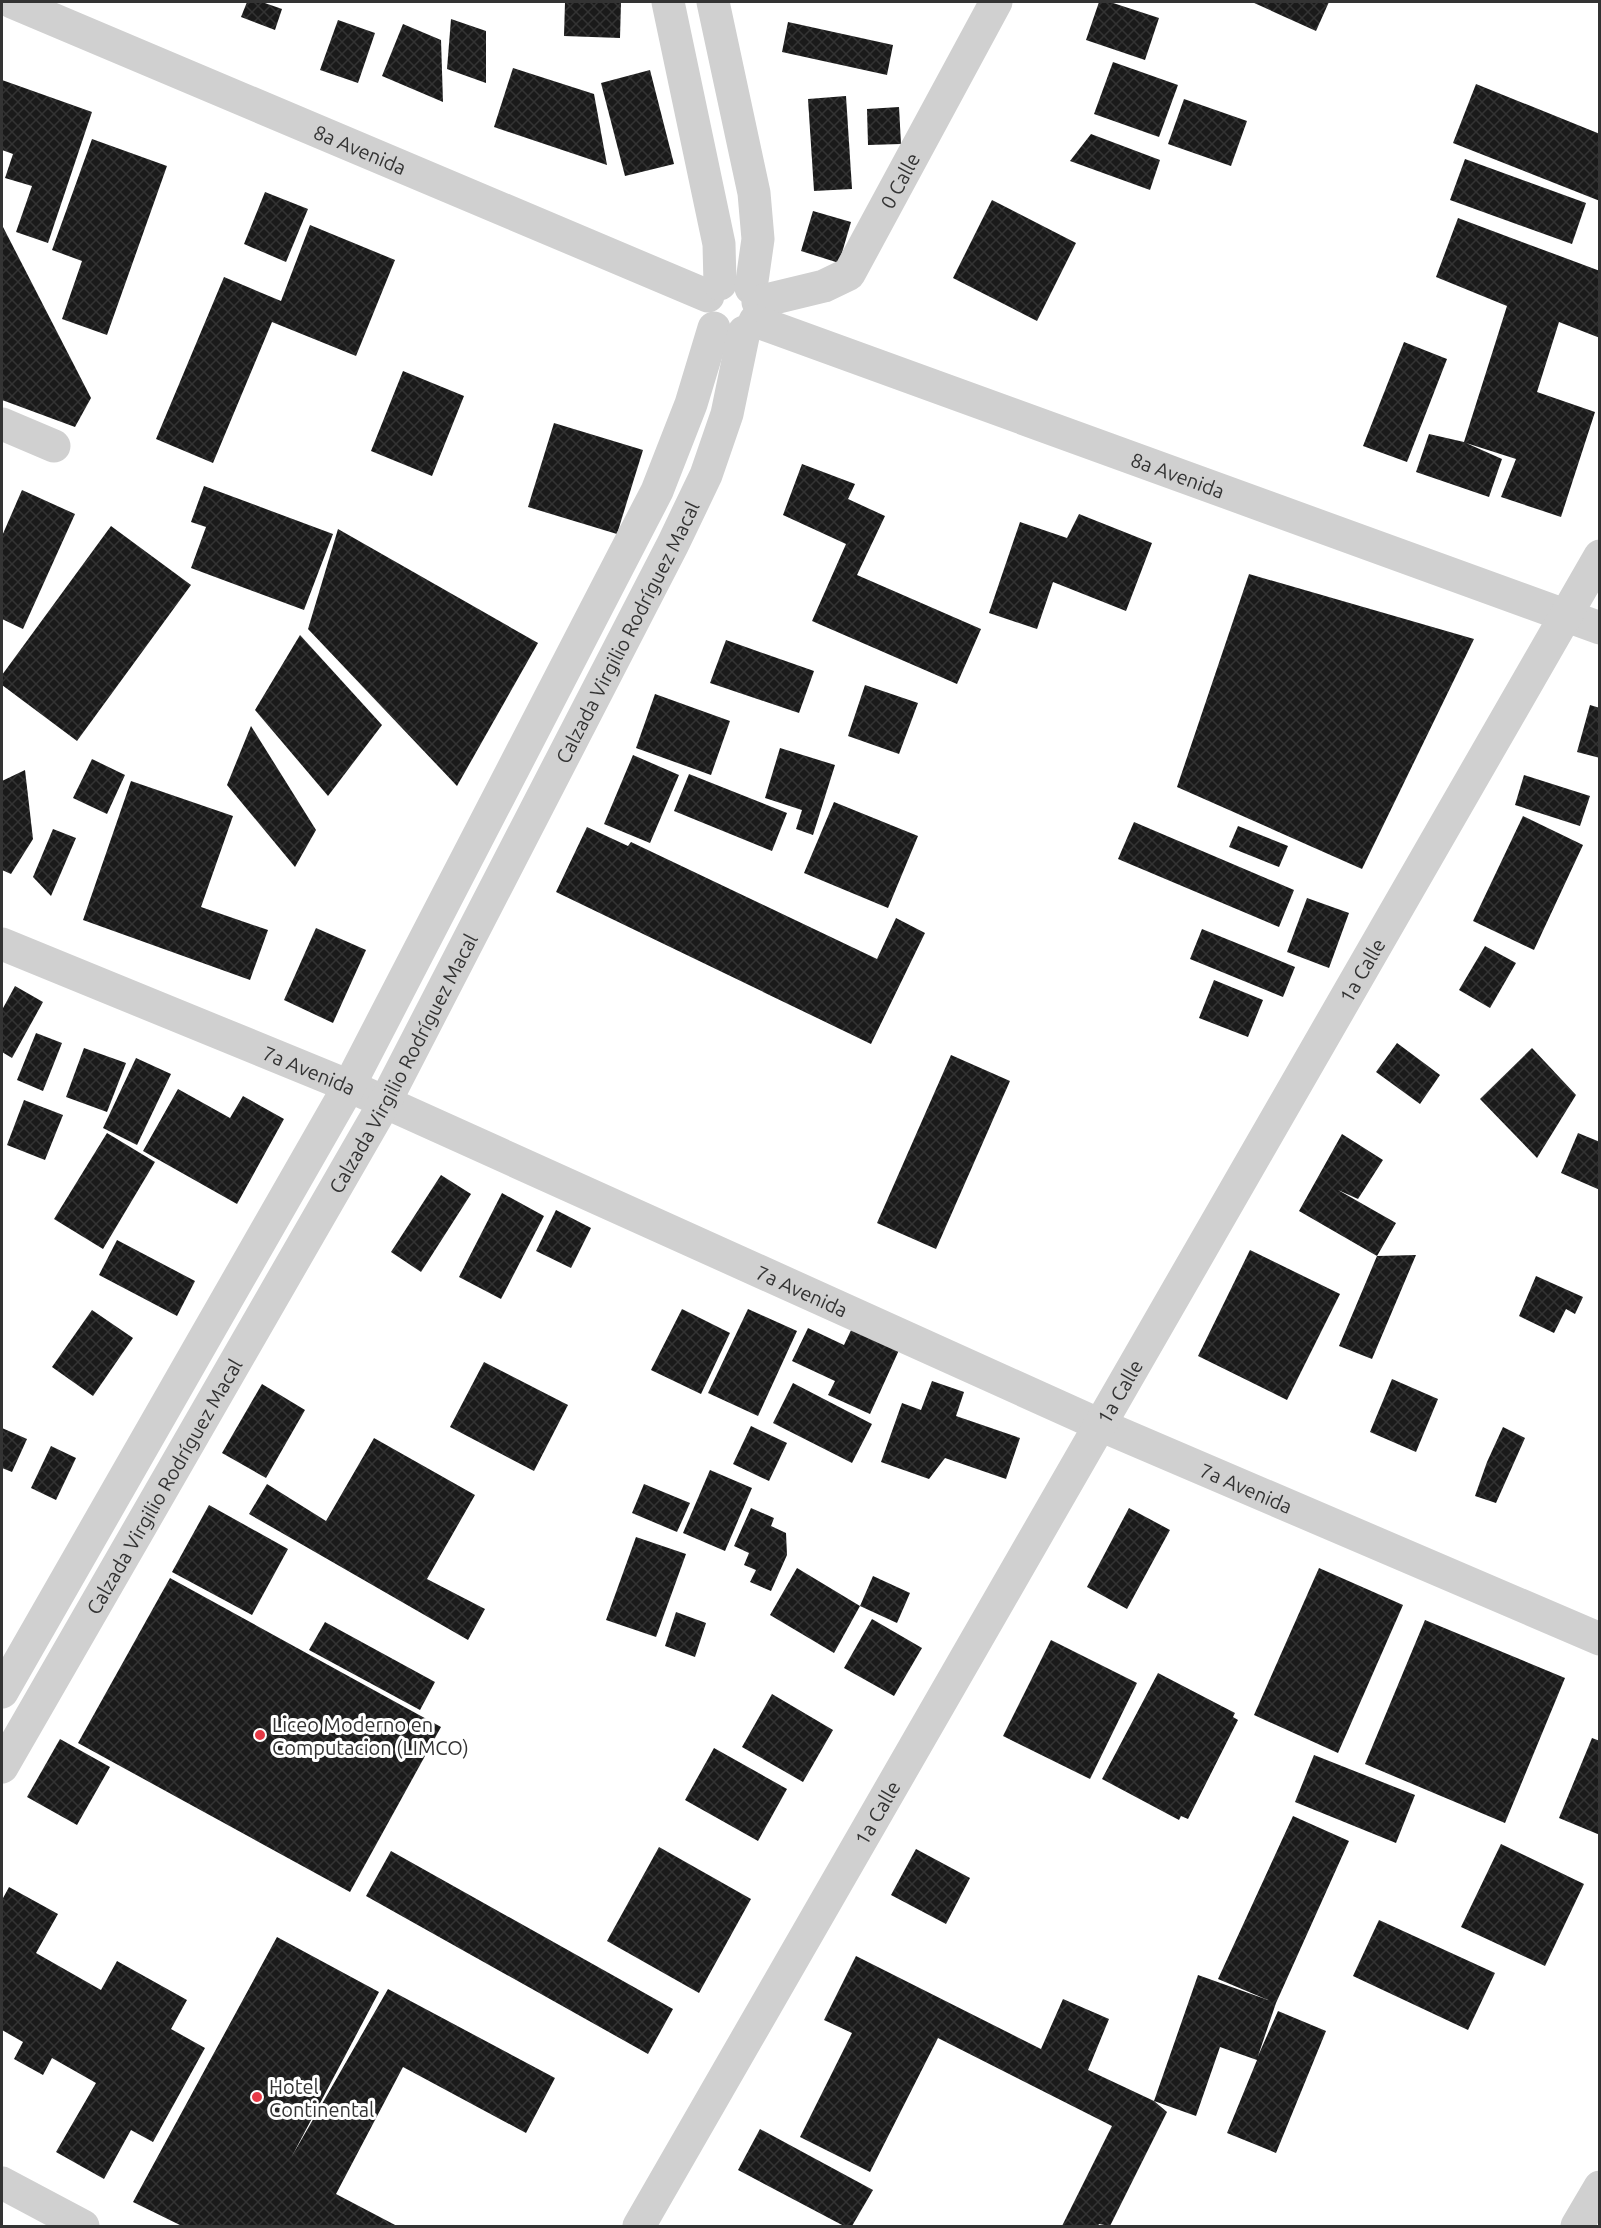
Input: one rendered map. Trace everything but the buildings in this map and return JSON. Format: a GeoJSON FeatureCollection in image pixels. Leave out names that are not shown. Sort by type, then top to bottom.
{"type":"FeatureCollection","features":[{"type":"Feature","properties":{"kind":"street","name":"8a Avenida"},"geometry":{"type":"LineString","coordinates":[[12,2],[736,307],[1599,628]]}},
{"type":"Feature","properties":{"kind":"street","name":"Calzada Virgilio Rodríguez Macal"},"geometry":{"type":"LineString","coordinates":[[2,1767],[385,1102],[706,475],[727,414],[736,307],[719,244],[668,2]]}},
{"type":"Feature","properties":{"kind":"street","name":"Calzada Virgilio Rodríguez Macal"},"geometry":{"type":"LineString","coordinates":[[2,1692],[350,1086],[657,491],[691,404],[736,307],[758,239],[754,193],[713,2]]}},
{"type":"Feature","properties":{"kind":"street","name":"0 Calle"},"geometry":{"type":"LineString","coordinates":[[736,307],[824,286],[849,274],[996,2]]}},
{"type":"Feature","properties":{"kind":"street"},"geometry":{"type":"LineString","coordinates":[[2,424],[54,446]]}},
{"type":"Feature","properties":{"kind":"street","name":"1a Calle"},"geometry":{"type":"LineString","coordinates":[[639,2226],[1599,556]]}},
{"type":"Feature","properties":{"kind":"street","name":"7a Avenida"},"geometry":{"type":"LineString","coordinates":[[2,944],[350,1086],[1100,1425],[1599,1639]]}},
{"type":"Feature","properties":{"kind":"street"},"geometry":{"type":"LineString","coordinates":[[2,2183],[83,2226]]}},
{"type":"Feature","properties":{"kind":"street"},"geometry":{"type":"LineString","coordinates":[[1577,2226],[1599,2187]]}},
{"type":"Feature","properties":{"kind":"place","name":"Liceo Moderno en Computacion (LIMCO)"},"geometry":{"type":"Point","coordinates":[260,1735]}},
{"type":"Feature","properties":{"kind":"place","name":"Hotel Continental"},"geometry":{"type":"Point","coordinates":[257,2097]}}]}
